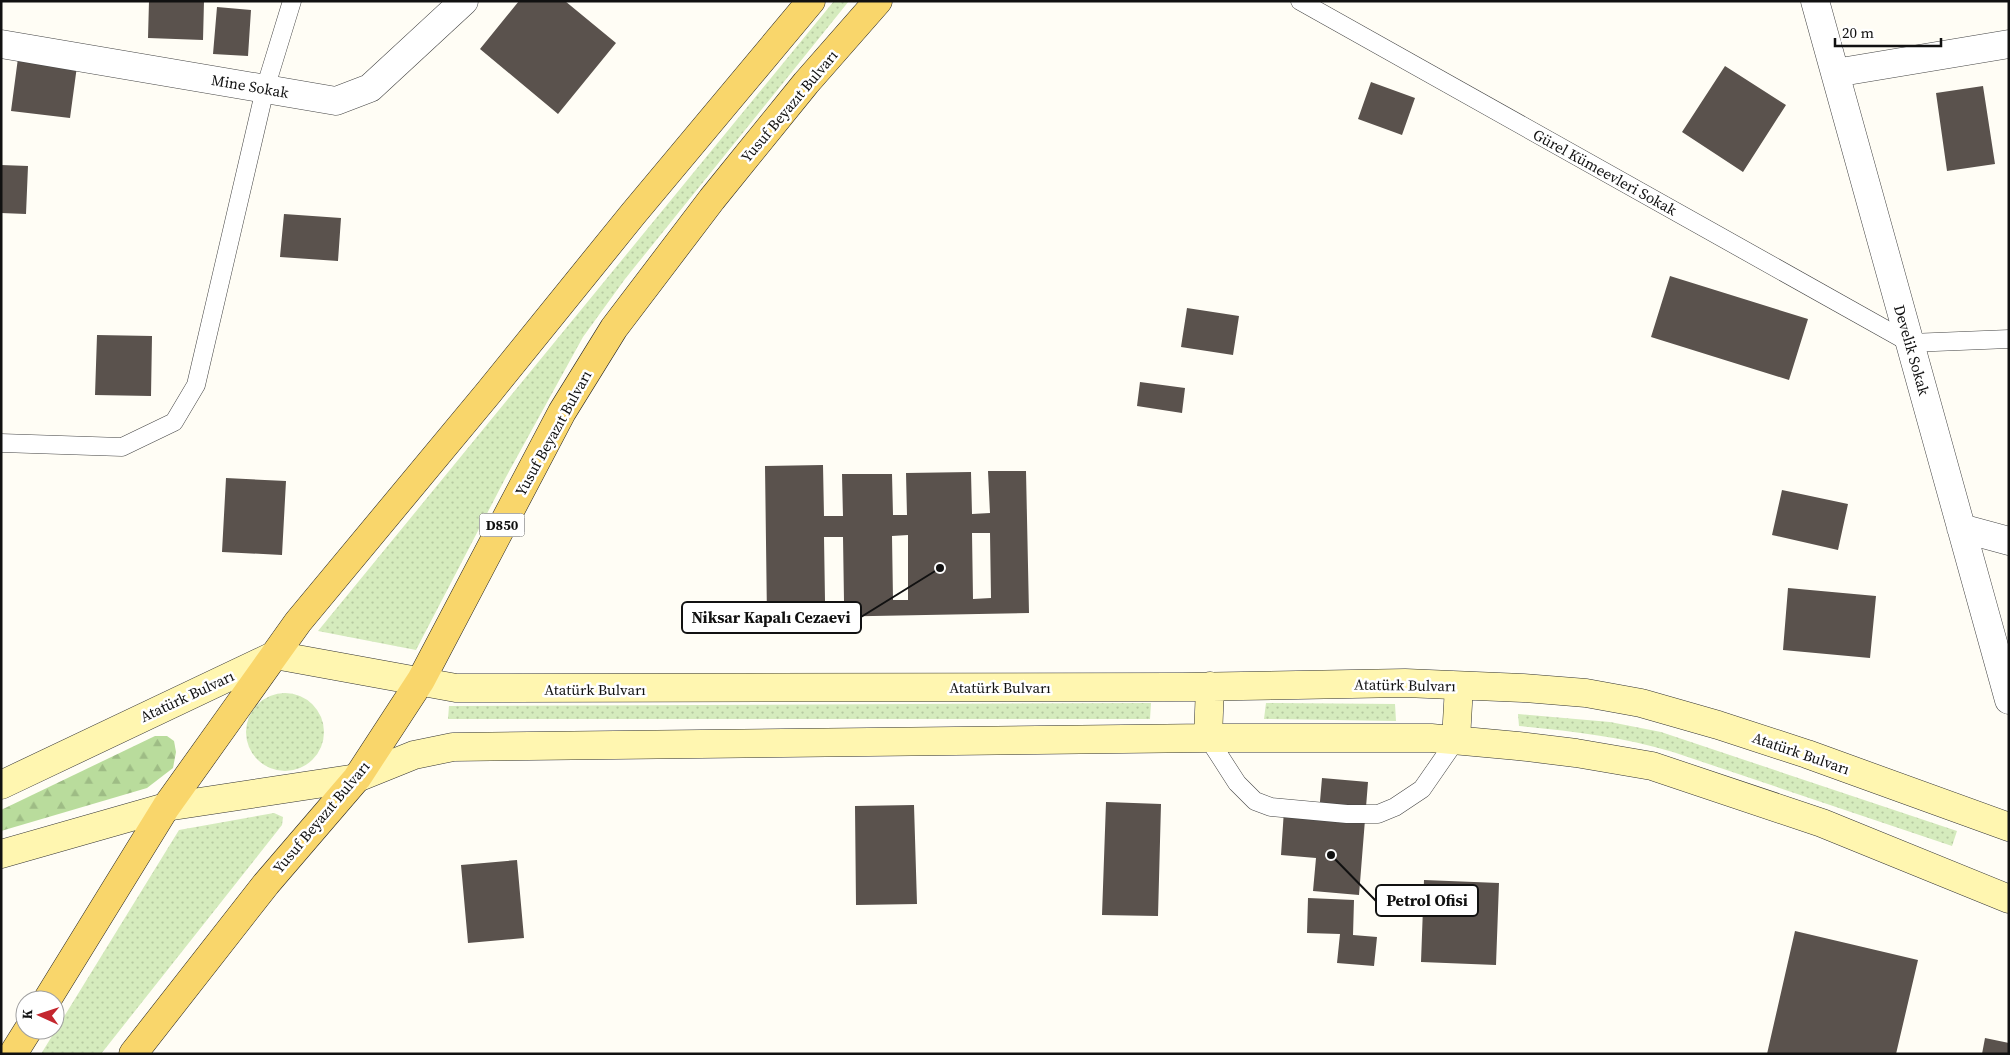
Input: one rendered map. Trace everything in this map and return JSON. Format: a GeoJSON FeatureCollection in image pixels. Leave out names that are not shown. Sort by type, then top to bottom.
{"type":"FeatureCollection","features":[{"type":"Feature","properties":{"kind":"main road"},"geometry":{"type":"LineString","coordinates":[[53,990],[166,807],[330,582],[489,392],[633,214],[812,1]]}},
{"type":"Feature","properties":{"kind":"main road","name":"Yusuf Beyazıt Bulvarı"},"geometry":{"type":"LineString","coordinates":[[133,1054],[260,891],[357,778],[421,680],[562,412],[614,328],[694,222],[806,83],[878,1]]}},
{"type":"Feature","properties":{"kind":"main road","name":"Atatürk Bulvarı"},"geometry":{"type":"LineString","coordinates":[[6,778],[275,655],[421,680],[456,688],[493,689],[1210,686],[1405,683],[1523,688],[1586,693],[1641,703],[1807,754],[2009,828]]}},
{"type":"Feature","properties":{"kind":"main road"},"geometry":{"type":"LineString","coordinates":[[1208,738],[1210,686]]}},
{"type":"Feature","properties":{"kind":"main road"},"geometry":{"type":"LineString","coordinates":[[1456,740],[1459,686]]}},
{"type":"Feature","properties":{"kind":"main road"},"geometry":{"type":"LineString","coordinates":[[1,854],[166,807],[357,778],[414,755],[453,747],[1208,738],[1422,738],[1576,753],[1652,766],[1822,823],[2009,899]]}},
{"type":"Feature","properties":{"kind":"main road"},"geometry":{"type":"LineString","coordinates":[[14,1054],[22,1040]]}},
{"type":"Feature","properties":{"kind":"street","name":"Mine Sokak"},"geometry":{"type":"LineString","coordinates":[[1,44],[336,101],[370,88],[464,1]]}},
{"type":"Feature","properties":{"kind":"street","name":"Develik Sokak"},"geometry":{"type":"LineString","coordinates":[[1815,1],[2009,700]]}},
{"type":"Feature","properties":{"kind":"street"},"geometry":{"type":"LineString","coordinates":[[1835,73],[2009,44]]}},
{"type":"Feature","properties":{"kind":"street"},"geometry":{"type":"LineString","coordinates":[[1961,528],[2009,541]]}},
{"type":"Feature","properties":{"kind":"lane"},"geometry":{"type":"LineString","coordinates":[[1,443],[122,447],[174,422],[196,385],[265,89],[292,1]]}},
{"type":"Feature","properties":{"kind":"lane","name":"Gürel Kümeevleri Sokak"},"geometry":{"type":"LineString","coordinates":[[1300,1],[1910,343]]}},
{"type":"Feature","properties":{"kind":"lane"},"geometry":{"type":"LineString","coordinates":[[1910,343],[2009,339]]}},
{"type":"Feature","properties":{"kind":"lane"},"geometry":{"type":"LineString","coordinates":[[1208,738],[1237,783],[1255,801],[1271,807],[1346,814],[1378,814],[1395,807],[1422,790],[1456,740]]}},
{"type":"Feature","properties":{"kind":"green space"},"geometry":{"type":"Polygon","coordinates":[[[834,1],[849,1],[625,279],[583,337],[506,477],[416,650],[318,631],[834,1]]]}},
{"type":"Feature","properties":{"kind":"green space"},"geometry":{"type":"Polygon","coordinates":[[[285,693],[300,696],[313,704],[321,717],[324,732],[321,747],[313,760],[300,768],[285,771],[270,768],[257,760],[249,747],[246,732],[249,717],[257,704],[270,696],[285,693]]]}},
{"type":"Feature","properties":{"kind":"green space"},"geometry":{"type":"Polygon","coordinates":[[[1151,703],[1150,719],[448,719],[449,706],[1151,703]]]}},
{"type":"Feature","properties":{"kind":"green space"},"geometry":{"type":"Polygon","coordinates":[[[1266,703],[1395,704],[1396,721],[1264,719],[1266,703]]]}},
{"type":"Feature","properties":{"kind":"green space"},"geometry":{"type":"Polygon","coordinates":[[[1518,714],[1610,722],[1661,732],[1957,831],[1952,846],[1673,752],[1597,735],[1519,726],[1518,714]]]}},
{"type":"Feature","properties":{"kind":"green space"},"geometry":{"type":"Polygon","coordinates":[[[155,736],[167,736],[174,741],[176,752],[173,768],[147,788],[1,831],[1,810],[155,736]]]}},
{"type":"Feature","properties":{"kind":"green space"},"geometry":{"type":"Polygon","coordinates":[[[274,813],[283,817],[282,825],[101,1054],[41,1054],[50,1040],[65,1040],[65,1015],[179,830],[274,813]]]}},
{"type":"Feature","properties":{"kind":"building"},"geometry":{"type":"Polygon","coordinates":[[[149,1],[204,1],[203,40],[148,38],[149,1]]]}},
{"type":"Feature","properties":{"kind":"building"},"geometry":{"type":"Polygon","coordinates":[[[519,1],[565,1],[616,43],[558,114],[480,49],[519,1]]]}},
{"type":"Feature","properties":{"kind":"building"},"geometry":{"type":"Polygon","coordinates":[[[217,7],[251,10],[248,56],[213,54],[217,7]]]}},
{"type":"Feature","properties":{"kind":"building"},"geometry":{"type":"Polygon","coordinates":[[[18,58],[77,66],[70,118],[11,111],[18,58]]]}},
{"type":"Feature","properties":{"kind":"building"},"geometry":{"type":"Polygon","coordinates":[[[1725,66],[1786,105],[1743,172],[1682,132],[1725,66]]]}},
{"type":"Feature","properties":{"kind":"building"},"geometry":{"type":"Polygon","coordinates":[[[1371,82],[1415,98],[1402,135],[1358,119],[1371,82]]]}},
{"type":"Feature","properties":{"kind":"building"},"geometry":{"type":"Polygon","coordinates":[[[1983,86],[1995,164],[1947,171],[1936,93],[1983,86]]]}},
{"type":"Feature","properties":{"kind":"building"},"geometry":{"type":"Polygon","coordinates":[[[1,165],[28,166],[26,214],[1,213],[1,165]]]}},
{"type":"Feature","properties":{"kind":"building"},"geometry":{"type":"Polygon","coordinates":[[[284,214],[341,218],[338,261],[280,257],[284,214]]]}},
{"type":"Feature","properties":{"kind":"building"},"geometry":{"type":"Polygon","coordinates":[[[1670,276],[1808,319],[1789,380],[1651,337],[1670,276]]]}},
{"type":"Feature","properties":{"kind":"building"},"geometry":{"type":"Polygon","coordinates":[[[1187,308],[1239,316],[1233,355],[1181,347],[1187,308]]]}},
{"type":"Feature","properties":{"kind":"building"},"geometry":{"type":"Polygon","coordinates":[[[97,335],[152,336],[151,396],[95,395],[97,335]]]}},
{"type":"Feature","properties":{"kind":"building"},"geometry":{"type":"Polygon","coordinates":[[[1140,382],[1185,388],[1182,413],[1137,406],[1140,382]]]}},
{"type":"Feature","properties":{"kind":"building"},"geometry":{"type":"Polygon","coordinates":[[[823,465],[824,516],[843,516],[842,474],[892,474],[893,515],[907,515],[906,473],[971,472],[972,514],[990,513],[988,471],[1026,471],[1029,613],[767,618],[765,466],[823,465]],[[972,533],[973,599],[991,598],[990,533],[972,533]],[[908,535],[892,536],[893,600],[908,600],[908,535]],[[824,537],[825,601],[844,601],[843,537],[824,537]]]}},
{"type":"Feature","properties":{"kind":"building"},"geometry":{"type":"Polygon","coordinates":[[[226,478],[286,481],[282,555],[222,552],[226,478]]]}},
{"type":"Feature","properties":{"kind":"building"},"geometry":{"type":"Polygon","coordinates":[[[1782,490],[1848,504],[1838,550],[1772,535],[1782,490]]]}},
{"type":"Feature","properties":{"kind":"building"},"geometry":{"type":"Polygon","coordinates":[[[1788,588],[1876,596],[1870,658],[1783,650],[1788,588]]]}},
{"type":"Feature","properties":{"kind":"building"},"geometry":{"type":"Polygon","coordinates":[[[1322,778],[1368,782],[1359,895],[1313,891],[1316,858],[1281,855],[1284,810],[1319,813],[1322,778]]]}},
{"type":"Feature","properties":{"kind":"building"},"geometry":{"type":"Polygon","coordinates":[[[1106,802],[1161,804],[1158,916],[1102,915],[1106,802]]]}},
{"type":"Feature","properties":{"kind":"building"},"geometry":{"type":"Polygon","coordinates":[[[914,805],[917,904],[856,905],[855,806],[914,805]]]}},
{"type":"Feature","properties":{"kind":"building"},"geometry":{"type":"Polygon","coordinates":[[[517,860],[524,938],[468,943],[461,865],[517,860]]]}},
{"type":"Feature","properties":{"kind":"building"},"geometry":{"type":"Polygon","coordinates":[[[1424,880],[1499,883],[1496,965],[1421,962],[1424,880]]]}},
{"type":"Feature","properties":{"kind":"building"},"geometry":{"type":"Polygon","coordinates":[[[1308,898],[1354,900],[1353,935],[1377,937],[1374,966],[1337,963],[1340,934],[1307,933],[1308,898]]]}},
{"type":"Feature","properties":{"kind":"building"},"geometry":{"type":"Polygon","coordinates":[[[1795,931],[1918,960],[1896,1054],[1767,1054],[1795,931]]]}},
{"type":"Feature","properties":{"kind":"building"},"geometry":{"type":"Polygon","coordinates":[[[1985,1038],[2009,1043],[2009,1054],[1982,1054],[1985,1038]]]}},
{"type":"Feature","properties":{"kind":"place","name":"Niksar Kapalı Cezaevi"},"geometry":{"type":"Point","coordinates":[940,568]}},
{"type":"Feature","properties":{"kind":"place","name":"Petrol Ofisi"},"geometry":{"type":"Point","coordinates":[1331,855]}}]}
